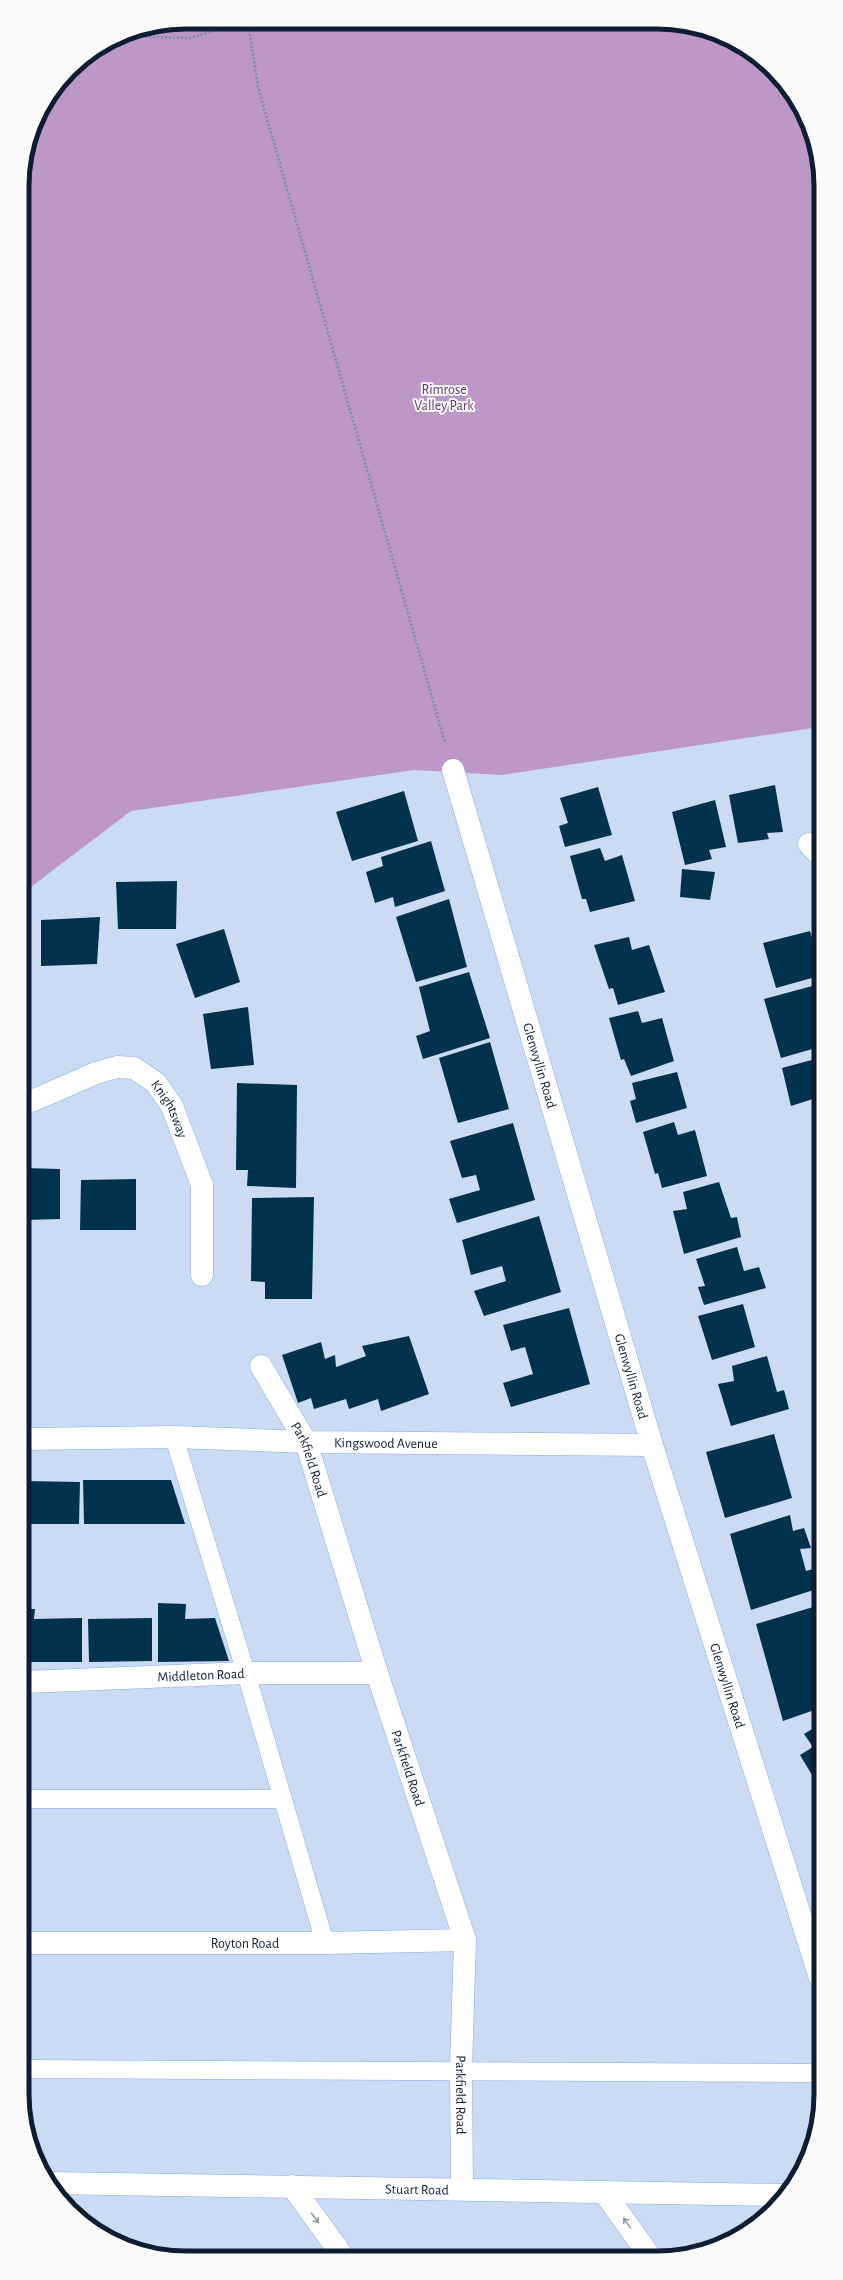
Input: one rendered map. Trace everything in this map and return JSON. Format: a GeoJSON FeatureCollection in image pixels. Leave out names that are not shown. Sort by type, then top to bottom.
{"type":"FeatureCollection","features":[{"type":"Feature","properties":{"kind":"street","name":"Glenwyllin Road"},"geometry":{"type":"LineString","coordinates":[[453,770],[652,1445],[814,1959]]}},
{"type":"Feature","properties":{"kind":"street","name":"Knightsway"},"geometry":{"type":"LineString","coordinates":[[29,1102],[96,1073],[117,1067],[134,1068],[156,1082],[172,1106],[202,1185],[202,1275]]}},
{"type":"Feature","properties":{"kind":"street","name":"Parkfield Road"},"geometry":{"type":"LineString","coordinates":[[262,1366],[306,1442],[377,1672],[465,1940],[461,2069],[462,2189]]}},
{"type":"Feature","properties":{"kind":"street","name":"Kingswood Avenue"},"geometry":{"type":"LineString","coordinates":[[29,1438],[174,1437],[306,1442],[652,1445]]}},
{"type":"Feature","properties":{"kind":"street","name":"Middleton Road"},"geometry":{"type":"LineString","coordinates":[[29,1682],[246,1673],[377,1672]]}},
{"type":"Feature","properties":{"kind":"street","name":"Royton Road"},"geometry":{"type":"LineString","coordinates":[[29,1943],[325,1943],[465,1940]]}},
{"type":"Feature","properties":{"kind":"street","name":"Stuart Road"},"geometry":{"type":"LineString","coordinates":[[56,2182],[778,2195]]}},
{"type":"Feature","properties":{"kind":"street"},"geometry":{"type":"LineString","coordinates":[[292,2186],[339,2251]]}},
{"type":"Feature","properties":{"kind":"street"},"geometry":{"type":"LineString","coordinates":[[604,2192],[646,2251]]}},
{"type":"Feature","properties":{"kind":"lane"},"geometry":{"type":"LineString","coordinates":[[174,1437],[246,1673],[325,1943]]}},
{"type":"Feature","properties":{"kind":"lane"},"geometry":{"type":"LineString","coordinates":[[29,1799],[283,1799]]}},
{"type":"Feature","properties":{"kind":"lane"},"geometry":{"type":"LineString","coordinates":[[29,2069],[461,2069],[814,2073]]}},
{"type":"Feature","properties":{"kind":"path"},"geometry":{"type":"LineString","coordinates":[[138,36],[190,38],[221,29]]}},
{"type":"Feature","properties":{"kind":"path"},"geometry":{"type":"LineString","coordinates":[[249,29],[260,95],[453,770]]}},
{"type":"Feature","properties":{"kind":"green space","name":"Rimrose Valley Park"},"geometry":{"type":"Polygon","coordinates":[[[176,29],[667,29],[707,37],[736,50],[753,61],[782,90],[798,117],[809,145],[814,176],[814,728],[502,775],[414,770],[131,811],[29,888],[29,176],[37,136],[50,107],[61,90],[90,61],[107,50],[145,34],[176,29]]]}},
{"type":"Feature","properties":{"kind":"building"},"geometry":{"type":"Polygon","coordinates":[[[775,785],[783,832],[767,833],[769,839],[738,843],[729,795],[775,785]]]}},
{"type":"Feature","properties":{"kind":"building"},"geometry":{"type":"Polygon","coordinates":[[[598,787],[612,835],[565,847],[559,826],[568,823],[560,798],[598,787]]]}},
{"type":"Feature","properties":{"kind":"building"},"geometry":{"type":"Polygon","coordinates":[[[404,791],[418,841],[352,861],[336,812],[404,791]]]}},
{"type":"Feature","properties":{"kind":"building"},"geometry":{"type":"Polygon","coordinates":[[[715,800],[726,847],[709,850],[712,859],[685,865],[672,812],[715,800]]]}},
{"type":"Feature","properties":{"kind":"building"},"geometry":{"type":"Polygon","coordinates":[[[431,841],[445,891],[395,907],[393,897],[375,903],[366,872],[383,866],[381,857],[431,841]]]}},
{"type":"Feature","properties":{"kind":"building"},"geometry":{"type":"Polygon","coordinates":[[[600,848],[605,861],[622,855],[635,901],[590,912],[586,899],[582,899],[570,856],[600,848]]]}},
{"type":"Feature","properties":{"kind":"building"},"geometry":{"type":"Polygon","coordinates":[[[682,869],[715,872],[710,900],[680,897],[682,869]]]}},
{"type":"Feature","properties":{"kind":"building"},"geometry":{"type":"Polygon","coordinates":[[[177,881],[176,929],[118,929],[116,882],[177,881]]]}},
{"type":"Feature","properties":{"kind":"building"},"geometry":{"type":"Polygon","coordinates":[[[449,899],[467,967],[416,982],[396,917],[449,899]]]}},
{"type":"Feature","properties":{"kind":"building"},"geometry":{"type":"Polygon","coordinates":[[[100,917],[97,964],[41,966],[41,920],[100,917]]]}},
{"type":"Feature","properties":{"kind":"building"},"geometry":{"type":"Polygon","coordinates":[[[224,929],[240,982],[195,998],[176,944],[224,929]]]}},
{"type":"Feature","properties":{"kind":"building"},"geometry":{"type":"Polygon","coordinates":[[[810,931],[814,944],[814,977],[776,988],[763,943],[810,931]]]}},
{"type":"Feature","properties":{"kind":"building"},"geometry":{"type":"Polygon","coordinates":[[[629,937],[632,950],[649,945],[665,992],[618,1005],[613,988],[609,989],[594,945],[629,937]]]}},
{"type":"Feature","properties":{"kind":"building"},"geometry":{"type":"Polygon","coordinates":[[[469,972],[490,1038],[423,1059],[416,1036],[430,1031],[419,987],[469,972]]]}},
{"type":"Feature","properties":{"kind":"building"},"geometry":{"type":"Polygon","coordinates":[[[814,986],[814,1049],[781,1058],[764,999],[814,986]]]}},
{"type":"Feature","properties":{"kind":"building"},"geometry":{"type":"Polygon","coordinates":[[[248,1007],[254,1065],[211,1069],[203,1014],[248,1007]]]}},
{"type":"Feature","properties":{"kind":"building"},"geometry":{"type":"Polygon","coordinates":[[[638,1011],[642,1023],[662,1018],[674,1061],[631,1076],[624,1059],[621,1060],[609,1018],[638,1011]]]}},
{"type":"Feature","properties":{"kind":"building"},"geometry":{"type":"Polygon","coordinates":[[[490,1042],[509,1109],[458,1123],[439,1058],[490,1042]]]}},
{"type":"Feature","properties":{"kind":"building"},"geometry":{"type":"Polygon","coordinates":[[[814,1059],[814,1099],[791,1106],[782,1068],[814,1059]]]}},
{"type":"Feature","properties":{"kind":"building"},"geometry":{"type":"Polygon","coordinates":[[[677,1072],[687,1108],[636,1123],[630,1101],[636,1099],[632,1083],[677,1072]]]}},
{"type":"Feature","properties":{"kind":"building"},"geometry":{"type":"Polygon","coordinates":[[[237,1083],[297,1085],[296,1188],[247,1186],[248,1170],[236,1170],[237,1083]]]}},
{"type":"Feature","properties":{"kind":"building"},"geometry":{"type":"Polygon","coordinates":[[[674,1122],[678,1135],[695,1130],[707,1176],[662,1188],[658,1173],[655,1174],[643,1132],[674,1122]]]}},
{"type":"Feature","properties":{"kind":"building"},"geometry":{"type":"Polygon","coordinates":[[[513,1123],[535,1200],[457,1223],[449,1199],[480,1190],[476,1175],[462,1178],[450,1141],[513,1123]]]}},
{"type":"Feature","properties":{"kind":"building"},"geometry":{"type":"Polygon","coordinates":[[[29,1168],[60,1169],[60,1219],[29,1220],[29,1168]]]}},
{"type":"Feature","properties":{"kind":"building"},"geometry":{"type":"Polygon","coordinates":[[[136,1179],[136,1230],[80,1230],[81,1180],[136,1179]]]}},
{"type":"Feature","properties":{"kind":"building"},"geometry":{"type":"Polygon","coordinates":[[[719,1182],[731,1218],[737,1217],[741,1237],[684,1254],[673,1211],[687,1209],[683,1192],[719,1182]]]}},
{"type":"Feature","properties":{"kind":"building"},"geometry":{"type":"Polygon","coordinates":[[[314,1197],[312,1299],[265,1299],[265,1282],[251,1281],[252,1198],[314,1197]]]}},
{"type":"Feature","properties":{"kind":"building"},"geometry":{"type":"Polygon","coordinates":[[[539,1216],[561,1292],[484,1316],[474,1291],[506,1281],[502,1266],[471,1275],[462,1240],[539,1216]]]}},
{"type":"Feature","properties":{"kind":"building"},"geometry":{"type":"Polygon","coordinates":[[[737,1247],[744,1271],[759,1267],[766,1288],[704,1305],[698,1287],[705,1286],[696,1259],[737,1247]]]}},
{"type":"Feature","properties":{"kind":"building"},"geometry":{"type":"Polygon","coordinates":[[[743,1304],[755,1347],[712,1360],[698,1316],[743,1304]]]}},
{"type":"Feature","properties":{"kind":"building"},"geometry":{"type":"Polygon","coordinates":[[[569,1308],[590,1384],[511,1407],[503,1383],[533,1374],[525,1347],[511,1351],[503,1325],[569,1308]]]}},
{"type":"Feature","properties":{"kind":"building"},"geometry":{"type":"Polygon","coordinates":[[[409,1336],[429,1394],[381,1411],[378,1399],[349,1409],[346,1399],[314,1409],[311,1398],[298,1403],[282,1355],[321,1342],[325,1359],[335,1355],[336,1367],[366,1356],[362,1346],[409,1336]]]}},
{"type":"Feature","properties":{"kind":"building"},"geometry":{"type":"Polygon","coordinates":[[[767,1356],[777,1392],[784,1390],[789,1409],[731,1426],[718,1384],[734,1381],[732,1366],[767,1356]]]}},
{"type":"Feature","properties":{"kind":"building"},"geometry":{"type":"Polygon","coordinates":[[[774,1434],[792,1498],[725,1518],[706,1452],[774,1434]]]}},
{"type":"Feature","properties":{"kind":"building"},"geometry":{"type":"Polygon","coordinates":[[[83,1480],[171,1480],[185,1524],[84,1524],[83,1480]]]}},
{"type":"Feature","properties":{"kind":"building"},"geometry":{"type":"Polygon","coordinates":[[[29,1481],[80,1482],[79,1524],[29,1524],[29,1481]]]}},
{"type":"Feature","properties":{"kind":"building"},"geometry":{"type":"Polygon","coordinates":[[[790,1515],[793,1531],[804,1528],[811,1548],[800,1549],[806,1571],[814,1569],[814,1590],[751,1610],[730,1534],[790,1515]]]}},
{"type":"Feature","properties":{"kind":"building"},"geometry":{"type":"Polygon","coordinates":[[[158,1603],[186,1604],[185,1619],[215,1618],[229,1661],[158,1662],[158,1603]]]}},
{"type":"Feature","properties":{"kind":"building"},"geometry":{"type":"Polygon","coordinates":[[[814,1607],[814,1632],[812,1632],[814,1638],[814,1710],[783,1721],[756,1624],[814,1607]]]}},
{"type":"Feature","properties":{"kind":"building"},"geometry":{"type":"Polygon","coordinates":[[[29,1609],[35,1609],[34,1619],[82,1618],[82,1662],[29,1662],[29,1609]]]}},
{"type":"Feature","properties":{"kind":"building"},"geometry":{"type":"Polygon","coordinates":[[[152,1618],[152,1661],[89,1662],[88,1619],[152,1618]]]}},
{"type":"Feature","properties":{"kind":"building"},"geometry":{"type":"Polygon","coordinates":[[[814,1728],[814,1774],[812,1775],[800,1755],[813,1747],[804,1734],[814,1728]]]}}]}
